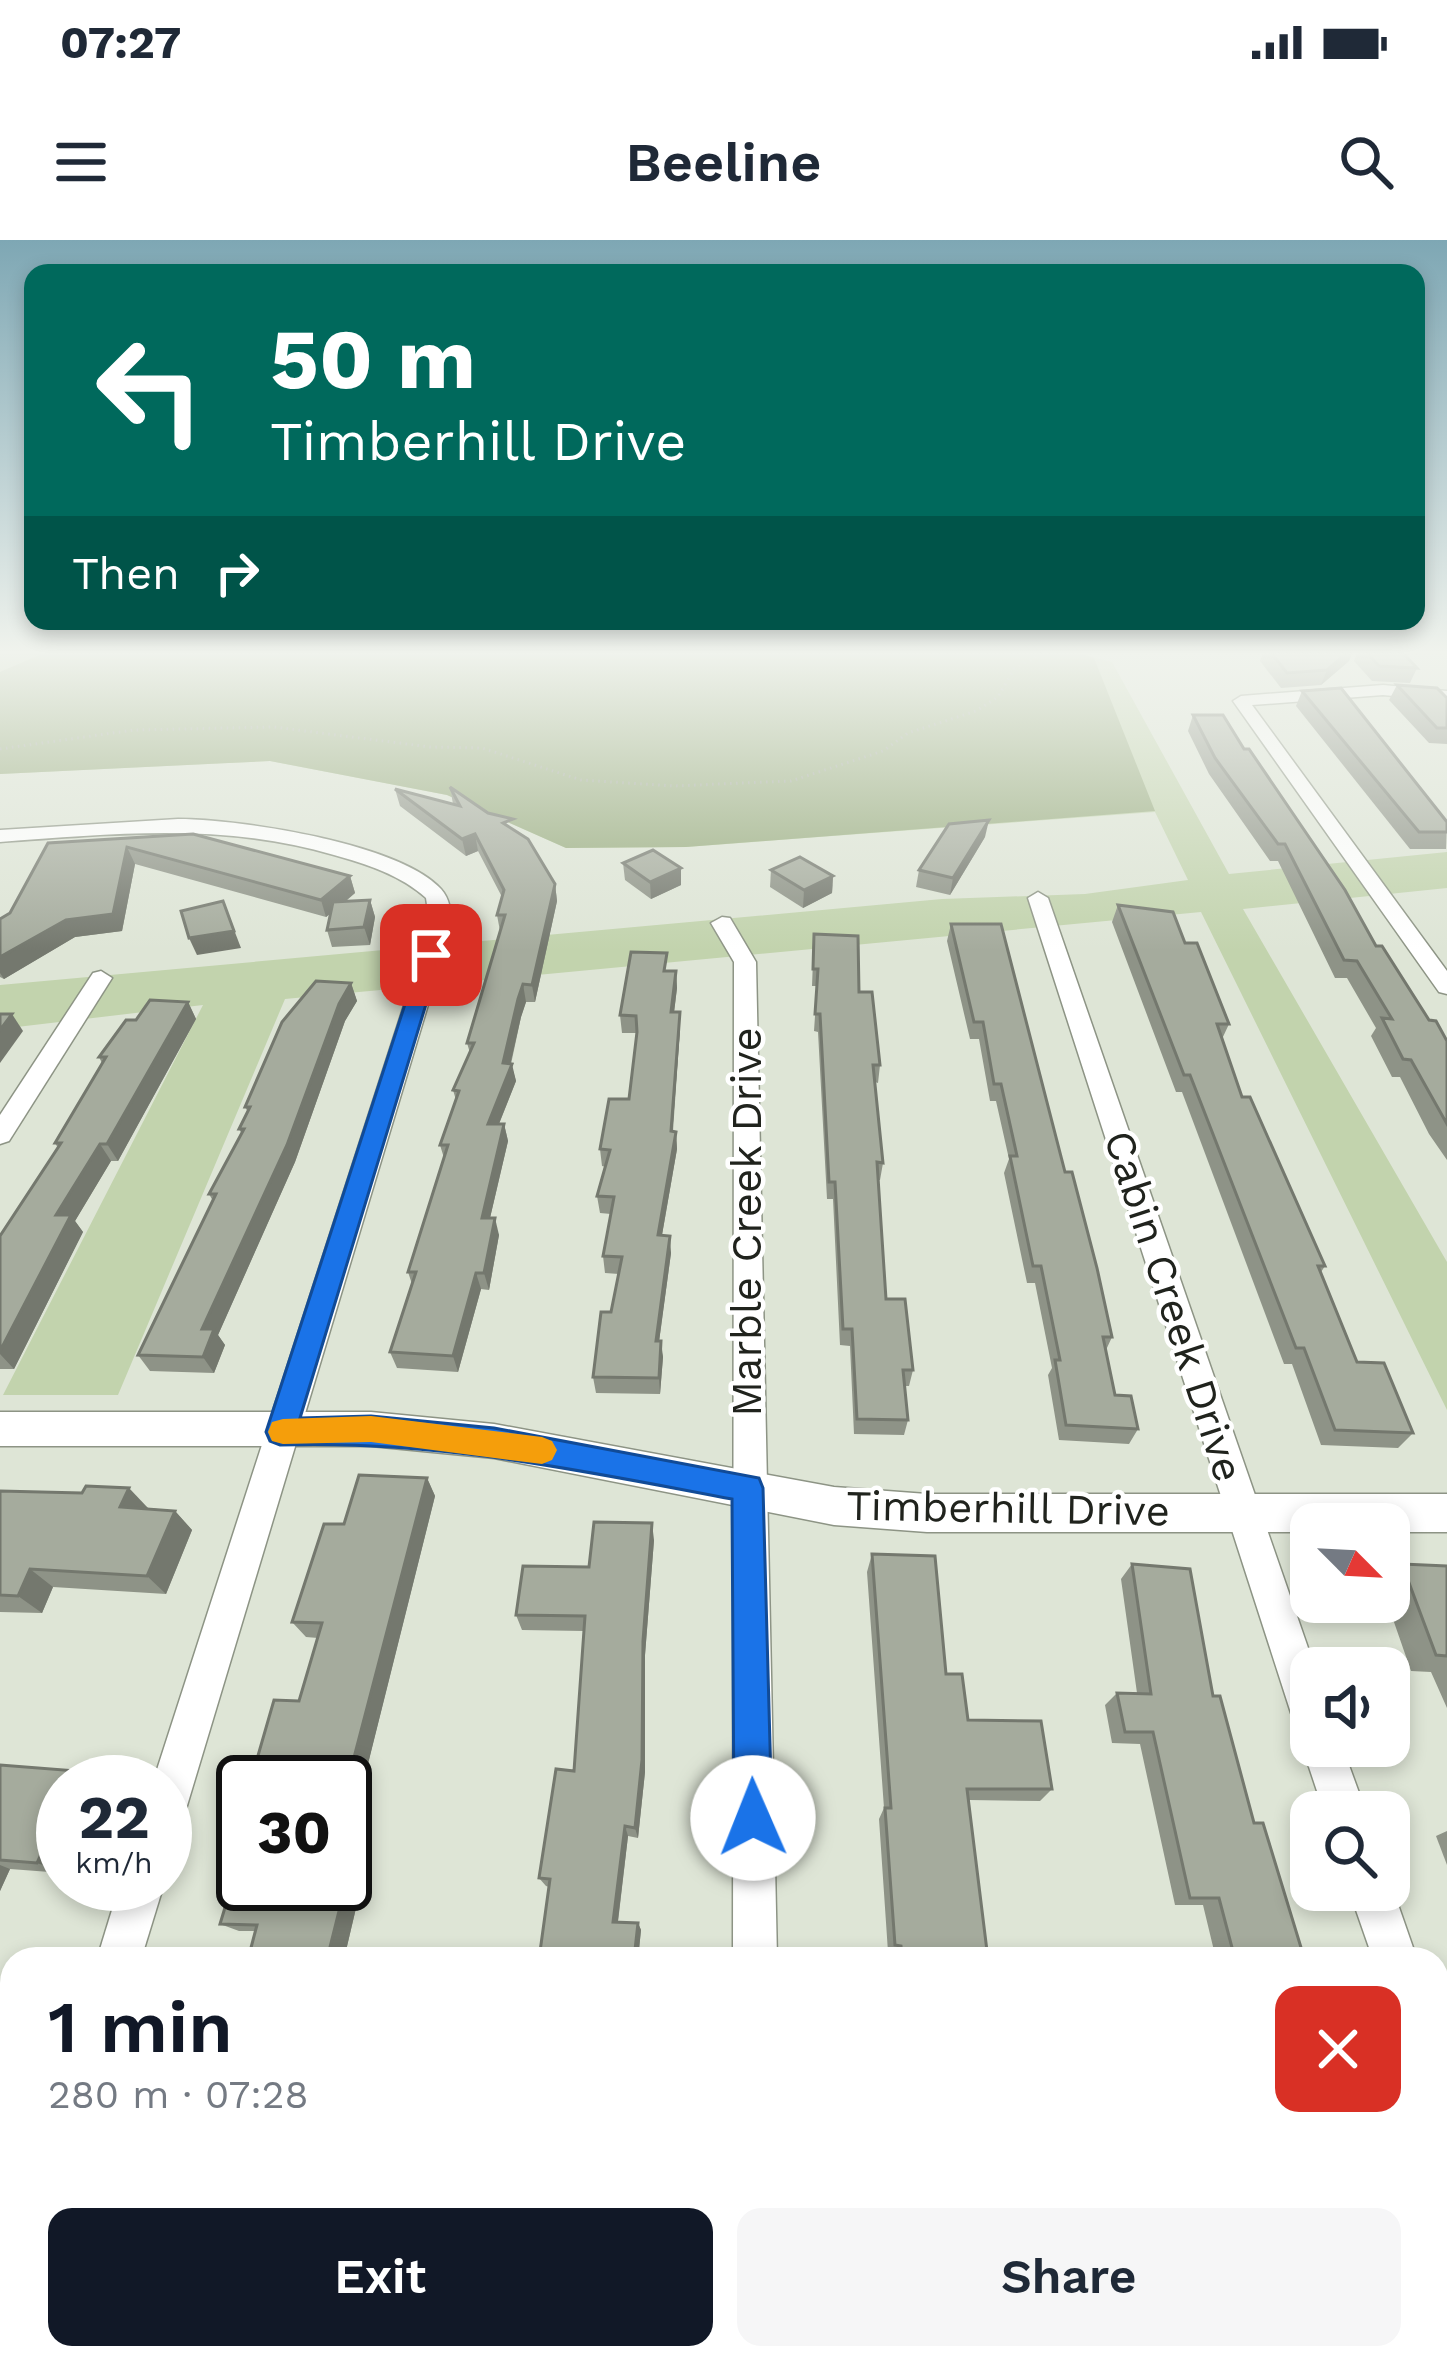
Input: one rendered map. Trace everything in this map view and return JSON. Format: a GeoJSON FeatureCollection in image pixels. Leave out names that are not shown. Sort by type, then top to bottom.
{"type":"FeatureCollection","features":[{"type":"Feature","properties":{"kind":"street"},"geometry":{"type":"LineString","coordinates":[[1278,752],[1447,987]]}},
{"type":"Feature","properties":{"kind":"street"},"geometry":{"type":"LineString","coordinates":[[0,836],[206,824],[234,827],[398,870],[433,892],[441,925],[181,1755]]}},
{"type":"Feature","properties":{"kind":"street","name":"Cabin Creek Drive"},"geometry":{"type":"LineString","coordinates":[[1038,898],[1290,1651]]}},
{"type":"Feature","properties":{"kind":"street","name":"Marble Creek Drive"},"geometry":{"type":"LineString","coordinates":[[722,922],[745,962],[755,1947]]}},
{"type":"Feature","properties":{"kind":"street"},"geometry":{"type":"LineString","coordinates":[[0,1135],[101,978]]}},
{"type":"Feature","properties":{"kind":"street","name":"Timberhill Drive"},"geometry":{"type":"LineString","coordinates":[[0,1429],[371,1429],[494,1442],[834,1506],[927,1514],[1447,1513]]}},
{"type":"Feature","properties":{"kind":"street"},"geometry":{"type":"LineString","coordinates":[[123,1947],[134,1911]]}},
{"type":"Feature","properties":{"kind":"street"},"geometry":{"type":"LineString","coordinates":[[1378,1911],[1391,1947]]}},
{"type":"Feature","properties":{"kind":"path"},"geometry":{"type":"LineString","coordinates":[[495,752],[581,780],[674,786],[791,781],[882,752]]}},
{"type":"Feature","properties":{"kind":"green space"},"geometry":{"type":"Polygon","coordinates":[[[0,752],[1162,752],[1229,874],[1447,852],[1447,888],[1243,909],[1447,1262],[1447,1410],[1201,912],[285,999],[118,1395],[3,1395],[203,1005],[0,1029],[0,985],[942,899],[1085,894],[1188,880],[1155,812],[686,847],[566,848],[447,795],[270,761],[0,774],[0,752]]]}},
{"type":"Feature","properties":{"kind":"green space"},"geometry":{"type":"Polygon","coordinates":[[[0,752],[1132,752],[1155,811],[686,847],[566,848],[447,795],[270,761],[0,774],[0,752]]]}},
{"type":"Feature","properties":{"kind":"building"},"geometry":{"type":"Polygon","coordinates":[[[1212,752],[1251,752],[1345,890],[1376,946],[1382,946],[1429,1020],[1436,1021],[1447,1041],[1447,1124],[1411,1060],[1403,1059],[1382,1018],[1392,1019],[1357,961],[1344,960],[1285,844],[1278,844],[1212,752]]]}},
{"type":"Feature","properties":{"kind":"building"},"geometry":{"type":"Polygon","coordinates":[[[1353,752],[1392,752],[1447,822],[1447,832],[1419,832],[1353,752]]]}},
{"type":"Feature","properties":{"kind":"building"},"geometry":{"type":"Polygon","coordinates":[[[450,787],[488,813],[513,819],[503,823],[528,839],[555,884],[532,985],[523,984],[518,999],[503,1063],[512,1064],[488,1124],[504,1124],[482,1218],[495,1218],[484,1273],[476,1273],[453,1356],[390,1352],[416,1272],[408,1272],[448,1145],[440,1145],[459,1091],[453,1090],[474,1043],[467,1043],[505,915],[497,915],[504,890],[475,834],[462,839],[395,789],[460,806],[450,787]]]}},
{"type":"Feature","properties":{"kind":"building"},"geometry":{"type":"Polygon","coordinates":[[[989,820],[953,878],[919,870],[949,824],[989,820]]]}},
{"type":"Feature","properties":{"kind":"building"},"geometry":{"type":"Polygon","coordinates":[[[193,834],[350,876],[321,900],[127,847],[113,914],[66,920],[0,957],[0,919],[10,913],[48,843],[193,834]]]}},
{"type":"Feature","properties":{"kind":"building"},"geometry":{"type":"Polygon","coordinates":[[[653,850],[681,868],[650,882],[623,863],[653,850]]]}},
{"type":"Feature","properties":{"kind":"building"},"geometry":{"type":"Polygon","coordinates":[[[800,857],[833,876],[804,890],[771,870],[800,857]]]}},
{"type":"Feature","properties":{"kind":"building"},"geometry":{"type":"Polygon","coordinates":[[[370,900],[364,927],[327,930],[333,902],[370,900]]]}},
{"type":"Feature","properties":{"kind":"building"},"geometry":{"type":"Polygon","coordinates":[[[223,901],[234,931],[189,938],[181,911],[223,901]]]}},
{"type":"Feature","properties":{"kind":"building"},"geometry":{"type":"Polygon","coordinates":[[[1118,905],[1173,912],[1185,943],[1197,943],[1229,1024],[1217,1024],[1242,1097],[1250,1097],[1325,1266],[1318,1266],[1357,1362],[1384,1363],[1413,1433],[1335,1430],[1304,1348],[1296,1348],[1118,905]]]}},
{"type":"Feature","properties":{"kind":"building"},"geometry":{"type":"Polygon","coordinates":[[[951,924],[1001,924],[1065,1172],[1072,1172],[1097,1268],[1112,1337],[1103,1337],[1115,1395],[1131,1396],[1138,1429],[1066,1425],[1055,1360],[1060,1360],[1041,1266],[1033,1266],[1010,1156],[1017,1156],[1001,1084],[994,1084],[983,1022],[974,1022],[951,924]]]}},
{"type":"Feature","properties":{"kind":"building"},"geometry":{"type":"Polygon","coordinates":[[[814,934],[858,936],[859,992],[872,992],[880,1065],[873,1065],[883,1163],[877,1162],[886,1299],[905,1299],[913,1370],[903,1370],[908,1420],[857,1419],[852,1329],[843,1329],[835,1182],[829,1182],[820,1014],[815,1014],[814,934]]]}},
{"type":"Feature","properties":{"kind":"building"},"geometry":{"type":"Polygon","coordinates":[[[631,952],[667,953],[664,971],[676,971],[671,1012],[680,1012],[671,1131],[676,1132],[658,1235],[670,1236],[656,1341],[661,1341],[659,1378],[593,1377],[601,1312],[611,1312],[622,1257],[603,1256],[614,1197],[597,1196],[610,1150],[600,1149],[609,1099],[629,1099],[636,1016],[620,1015],[631,952]]]}},
{"type":"Feature","properties":{"kind":"building"},"geometry":{"type":"Polygon","coordinates":[[[316,981],[351,983],[287,1145],[202,1329],[214,1329],[203,1357],[138,1355],[216,1194],[209,1194],[244,1129],[239,1129],[250,1107],[245,1107],[282,1022],[316,981]]]}},
{"type":"Feature","properties":{"kind":"building"},"geometry":{"type":"Polygon","coordinates":[[[150,1000],[188,1002],[107,1144],[100,1144],[56,1215],[71,1215],[0,1351],[0,1236],[61,1143],[55,1143],[106,1057],[99,1057],[126,1020],[136,1020],[150,1000]]]}},
{"type":"Feature","properties":{"kind":"building"},"geometry":{"type":"Polygon","coordinates":[[[0,1014],[12,1014],[0,1030],[0,1014]]]}},
{"type":"Feature","properties":{"kind":"building"},"geometry":{"type":"Polygon","coordinates":[[[359,1475],[427,1478],[355,1755],[258,1755],[274,1700],[299,1701],[322,1623],[292,1622],[324,1524],[344,1524],[359,1475]]]}},
{"type":"Feature","properties":{"kind":"building"},"geometry":{"type":"Polygon","coordinates":[[[86,1486],[129,1488],[120,1507],[175,1511],[147,1576],[30,1569],[18,1596],[0,1595],[0,1491],[82,1493],[86,1486]]]}},
{"type":"Feature","properties":{"kind":"building"},"geometry":{"type":"Polygon","coordinates":[[[594,1522],[652,1523],[643,1641],[642,1760],[635,1828],[625,1826],[613,1922],[638,1923],[635,1947],[541,1947],[550,1879],[539,1878],[556,1769],[574,1771],[585,1616],[516,1615],[523,1566],[589,1567],[594,1522]]]}},
{"type":"Feature","properties":{"kind":"building"},"geometry":{"type":"Polygon","coordinates":[[[872,1554],[935,1556],[946,1674],[962,1674],[968,1720],[1041,1721],[1052,1789],[967,1789],[987,1947],[895,1945],[885,1808],[891,1808],[872,1554]]]}},
{"type":"Feature","properties":{"kind":"building"},"geometry":{"type":"Polygon","coordinates":[[[1132,1564],[1190,1569],[1213,1696],[1220,1696],[1254,1823],[1263,1823],[1301,1947],[1232,1947],[1219,1898],[1190,1898],[1153,1732],[1125,1732],[1117,1693],[1151,1694],[1132,1564]]]}},
{"type":"Feature","properties":{"kind":"building"},"geometry":{"type":"Polygon","coordinates":[[[1410,1564],[1447,1566],[1447,1656],[1436,1655],[1410,1585],[1410,1564]]]}},
{"type":"Feature","properties":{"kind":"building"},"geometry":{"type":"Polygon","coordinates":[[[0,1765],[36,1768],[36,1863],[0,1860],[0,1765]]]}},
{"type":"Feature","properties":{"kind":"building"},"geometry":{"type":"Polygon","coordinates":[[[224,1911],[339,1911],[330,1947],[251,1947],[257,1925],[220,1924],[224,1911]]]}},
{"type":"Feature","properties":{"kind":"slow traffic"},"geometry":{"type":"LineString","coordinates":[[283,1432],[371,1429],[542,1450]]}},
{"type":"Feature","properties":{"kind":"route"},"geometry":{"type":"LineString","coordinates":[[431,955],[280,1432],[371,1429],[494,1442],[748,1488],[753,1818]]}}]}
